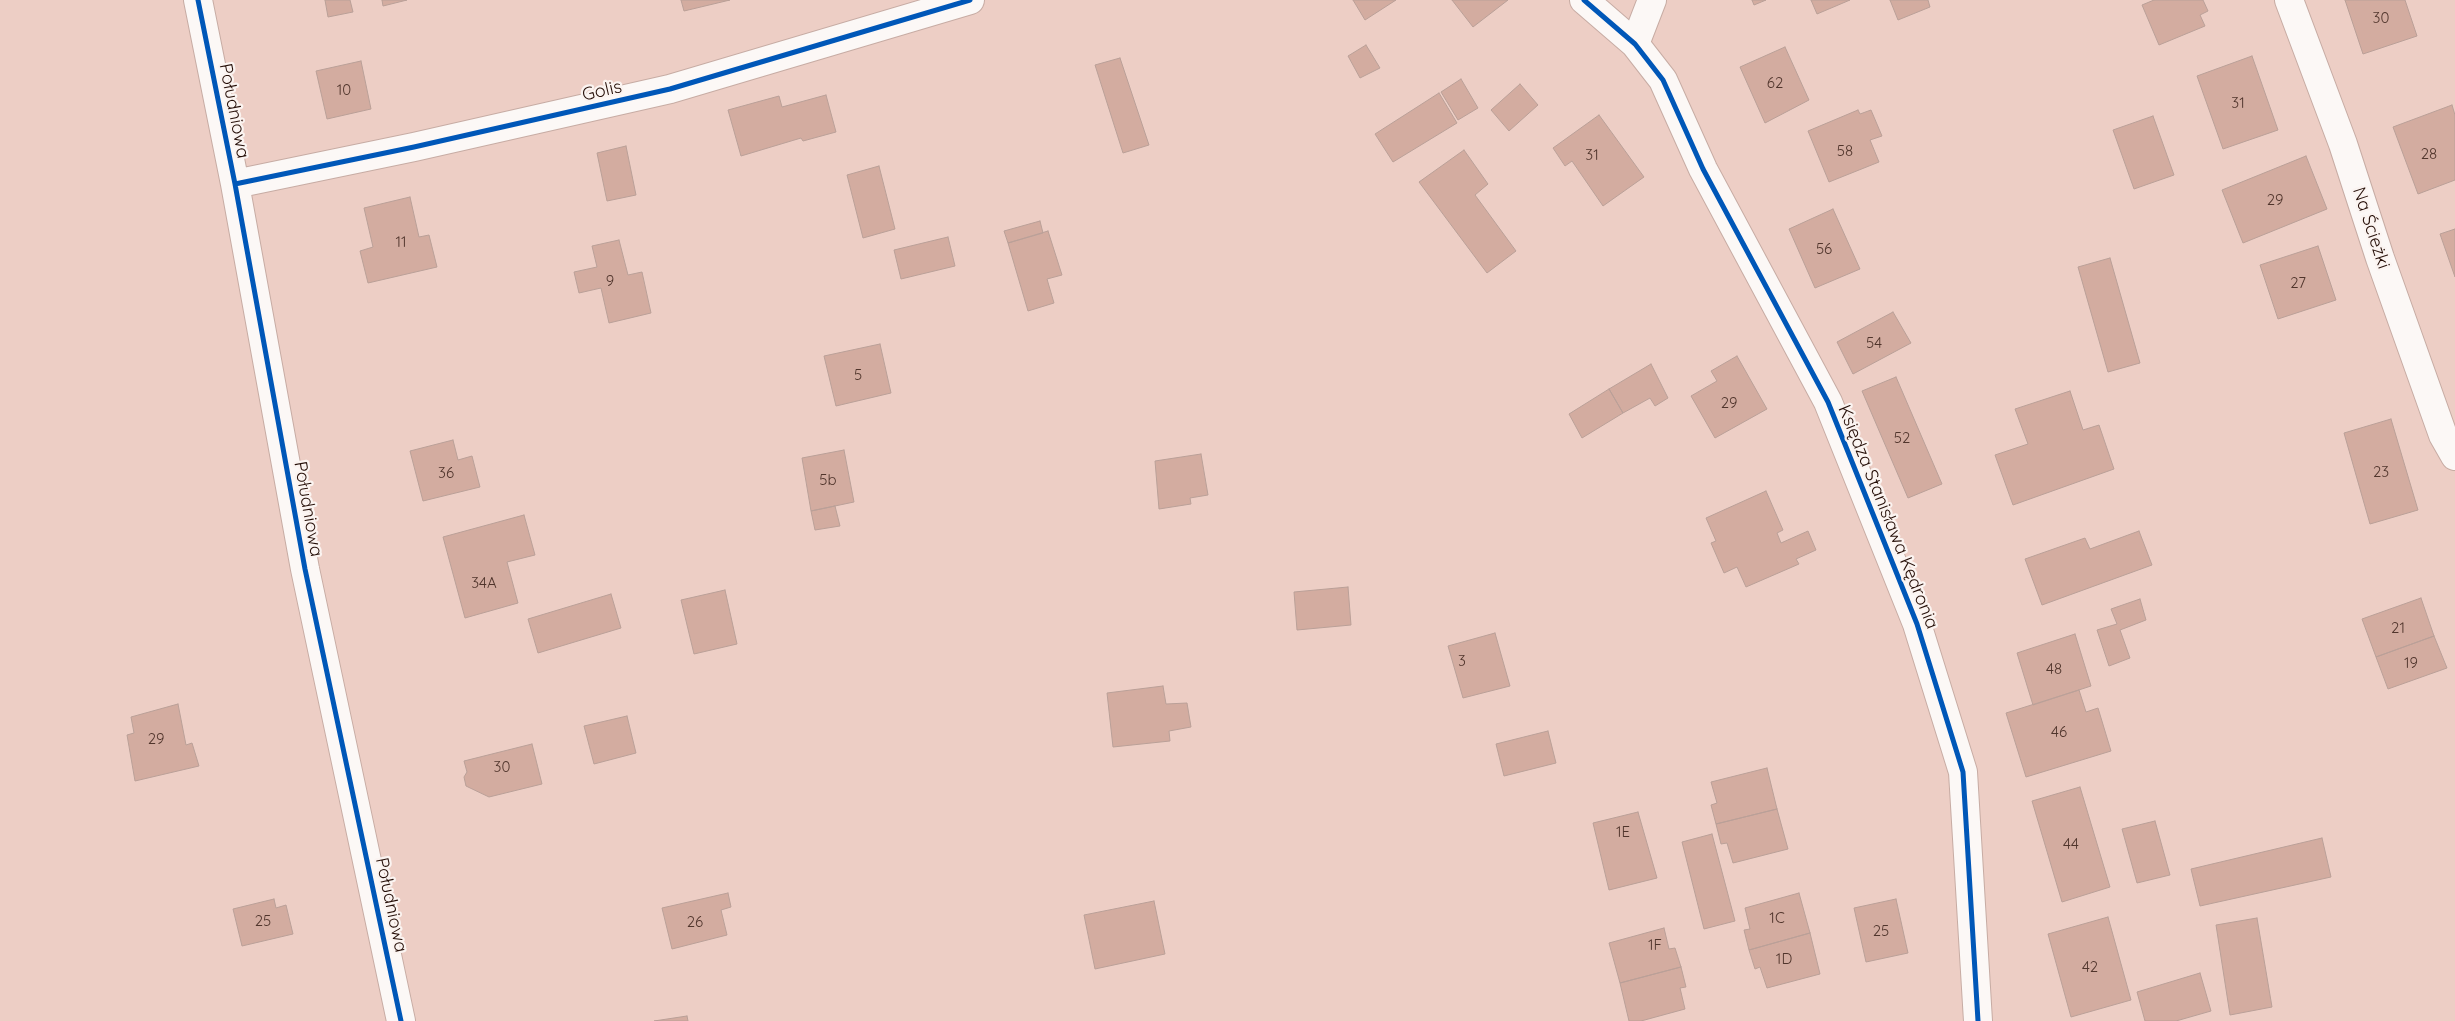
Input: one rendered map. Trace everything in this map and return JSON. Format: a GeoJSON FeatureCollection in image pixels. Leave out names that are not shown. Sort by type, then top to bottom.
{"type":"FeatureCollection","features":[{"type":"Feature","properties":{"kind":"street","name":"Południowa"},"geometry":{"type":"LineString","coordinates":[[198,0],[235,184],[305,569],[402,1021]]}},
{"type":"Feature","properties":{"kind":"street","name":"Golis"},"geometry":{"type":"LineString","coordinates":[[235,184],[414,147],[670,89],[970,0]]}},
{"type":"Feature","properties":{"kind":"street","name":"Księdza Stanisława Kędronia"},"geometry":{"type":"LineString","coordinates":[[1584,0],[1636,44],[1663,80],[1703,169],[1828,402],[1918,624],[1963,772],[1978,1021]]}},
{"type":"Feature","properties":{"kind":"street"},"geometry":{"type":"LineString","coordinates":[[1636,44],[1652,0]]}},
{"type":"Feature","properties":{"kind":"street","name":"Na Ścieżki"},"geometry":{"type":"LineString","coordinates":[[2289,0],[2344,144],[2380,258],[2436,416],[2455,456]]}},
{"type":"Feature","properties":{"kind":"building"},"geometry":{"type":"Polygon","coordinates":[[[325,0],[350,0],[353,12],[328,17],[325,0]]]}},
{"type":"Feature","properties":{"kind":"building"},"geometry":{"type":"Polygon","coordinates":[[[382,0],[407,0],[383,6],[382,0]]]}},
{"type":"Feature","properties":{"kind":"building"},"geometry":{"type":"Polygon","coordinates":[[[681,0],[730,0],[684,11],[681,0]]]}},
{"type":"Feature","properties":{"kind":"building"},"geometry":{"type":"Polygon","coordinates":[[[1353,0],[1396,0],[1365,20],[1353,0]]]}},
{"type":"Feature","properties":{"kind":"building"},"geometry":{"type":"Polygon","coordinates":[[[1452,0],[1508,0],[1473,27],[1452,0]]]}},
{"type":"Feature","properties":{"kind":"building"},"geometry":{"type":"Polygon","coordinates":[[[1752,0],[1766,0],[1754,5],[1752,0]]]}},
{"type":"Feature","properties":{"kind":"building"},"geometry":{"type":"Polygon","coordinates":[[[1811,0],[1850,0],[1817,14],[1811,0]]]}},
{"type":"Feature","properties":{"kind":"building"},"geometry":{"type":"Polygon","coordinates":[[[1890,0],[1928,0],[1930,7],[1898,20],[1890,0]]]}},
{"type":"Feature","properties":{"kind":"building"},"geometry":{"type":"Polygon","coordinates":[[[2154,0],[2203,0],[2208,11],[2200,15],[2205,26],[2159,45],[2142,5],[2154,0]]]}},
{"type":"Feature","properties":{"kind":"building"},"geometry":{"type":"Polygon","coordinates":[[[2345,0],[2405,0],[2417,36],[2363,54],[2345,0]]]}},
{"type":"Feature","properties":{"kind":"building"},"geometry":{"type":"Polygon","coordinates":[[[1366,45],[1380,68],[1360,78],[1348,56],[1366,45]]]}},
{"type":"Feature","properties":{"kind":"building"},"geometry":{"type":"Polygon","coordinates":[[[1785,47],[1809,100],[1765,123],[1740,67],[1785,47]]]}},
{"type":"Feature","properties":{"kind":"building"},"geometry":{"type":"Polygon","coordinates":[[[2252,56],[2278,130],[2223,149],[2197,76],[2252,56]]]}},
{"type":"Feature","properties":{"kind":"building"},"geometry":{"type":"Polygon","coordinates":[[[1120,58],[1149,145],[1123,153],[1095,65],[1120,58]]]}},
{"type":"Feature","properties":{"kind":"building"},"geometry":{"type":"Polygon","coordinates":[[[361,61],[371,109],[327,119],[316,71],[361,61]]]}},
{"type":"Feature","properties":{"kind":"building"},"geometry":{"type":"Polygon","coordinates":[[[1461,79],[1478,108],[1458,120],[1441,92],[1461,79]]]}},
{"type":"Feature","properties":{"kind":"building"},"geometry":{"type":"Polygon","coordinates":[[[1520,84],[1538,105],[1509,131],[1491,110],[1520,84]]]}},
{"type":"Feature","properties":{"kind":"building"},"geometry":{"type":"Polygon","coordinates":[[[1439,93],[1457,123],[1393,162],[1375,134],[1439,93]]]}},
{"type":"Feature","properties":{"kind":"building"},"geometry":{"type":"Polygon","coordinates":[[[826,95],[836,132],[803,141],[801,138],[741,156],[728,110],[779,96],[782,107],[826,95]]]}},
{"type":"Feature","properties":{"kind":"building"},"geometry":{"type":"Polygon","coordinates":[[[2452,105],[2455,115],[2455,180],[2418,194],[2393,127],[2452,105]]]}},
{"type":"Feature","properties":{"kind":"building"},"geometry":{"type":"Polygon","coordinates":[[[1858,110],[1860,114],[1871,110],[1882,136],[1870,140],[1879,162],[1829,182],[1808,131],[1858,110]]]}},
{"type":"Feature","properties":{"kind":"building"},"geometry":{"type":"Polygon","coordinates":[[[1599,115],[1644,177],[1603,206],[1572,161],[1565,166],[1553,148],[1599,115]]]}},
{"type":"Feature","properties":{"kind":"building"},"geometry":{"type":"Polygon","coordinates":[[[2153,116],[2174,175],[2134,189],[2113,130],[2153,116]]]}},
{"type":"Feature","properties":{"kind":"building"},"geometry":{"type":"Polygon","coordinates":[[[626,146],[636,195],[607,201],[597,153],[626,146]]]}},
{"type":"Feature","properties":{"kind":"building"},"geometry":{"type":"Polygon","coordinates":[[[1464,150],[1488,184],[1475,195],[1516,251],[1487,273],[1419,182],[1464,150]]]}},
{"type":"Feature","properties":{"kind":"building"},"geometry":{"type":"Polygon","coordinates":[[[2306,156],[2327,209],[2243,243],[2222,190],[2306,156]]]}},
{"type":"Feature","properties":{"kind":"building"},"geometry":{"type":"Polygon","coordinates":[[[879,166],[895,229],[863,238],[847,175],[879,166]]]}},
{"type":"Feature","properties":{"kind":"building"},"geometry":{"type":"Polygon","coordinates":[[[410,197],[419,237],[429,235],[437,267],[368,283],[360,251],[373,247],[364,208],[410,197]]]}},
{"type":"Feature","properties":{"kind":"building"},"geometry":{"type":"Polygon","coordinates":[[[1833,209],[1860,269],[1815,288],[1789,229],[1833,209]]]}},
{"type":"Feature","properties":{"kind":"building"},"geometry":{"type":"Polygon","coordinates":[[[1040,221],[1043,233],[1008,243],[1004,231],[1040,221]]]}},
{"type":"Feature","properties":{"kind":"building"},"geometry":{"type":"Polygon","coordinates":[[[2455,229],[2455,277],[2440,234],[2455,229]]]}},
{"type":"Feature","properties":{"kind":"building"},"geometry":{"type":"Polygon","coordinates":[[[1048,231],[1062,275],[1047,279],[1054,303],[1028,311],[1008,243],[1048,231]]]}},
{"type":"Feature","properties":{"kind":"building"},"geometry":{"type":"Polygon","coordinates":[[[948,237],[955,266],[901,279],[894,250],[948,237]]]}},
{"type":"Feature","properties":{"kind":"building"},"geometry":{"type":"Polygon","coordinates":[[[619,240],[628,275],[642,272],[651,313],[609,323],[601,288],[579,293],[574,272],[597,267],[592,246],[619,240]]]}},
{"type":"Feature","properties":{"kind":"building"},"geometry":{"type":"Polygon","coordinates":[[[2318,246],[2336,300],[2278,319],[2260,265],[2318,246]]]}},
{"type":"Feature","properties":{"kind":"building"},"geometry":{"type":"Polygon","coordinates":[[[2110,258],[2140,363],[2108,372],[2078,267],[2110,258]]]}},
{"type":"Feature","properties":{"kind":"building"},"geometry":{"type":"Polygon","coordinates":[[[1893,312],[1911,343],[1853,374],[1837,342],[1893,312]]]}},
{"type":"Feature","properties":{"kind":"building"},"geometry":{"type":"Polygon","coordinates":[[[880,344],[891,393],[836,406],[824,356],[880,344]]]}},
{"type":"Feature","properties":{"kind":"building"},"geometry":{"type":"Polygon","coordinates":[[[1737,356],[1767,409],[1715,438],[1691,396],[1717,381],[1711,371],[1737,356]]]}},
{"type":"Feature","properties":{"kind":"building"},"geometry":{"type":"Polygon","coordinates":[[[1651,364],[1668,398],[1655,406],[1650,398],[1623,413],[1609,389],[1651,364]]]}},
{"type":"Feature","properties":{"kind":"building"},"geometry":{"type":"Polygon","coordinates":[[[1896,377],[1942,484],[1908,498],[1862,391],[1896,377]]]}},
{"type":"Feature","properties":{"kind":"building"},"geometry":{"type":"Polygon","coordinates":[[[1609,389],[1623,413],[1582,438],[1569,414],[1609,389]]]}},
{"type":"Feature","properties":{"kind":"building"},"geometry":{"type":"Polygon","coordinates":[[[2070,391],[2083,430],[2099,425],[2114,469],[2013,505],[1995,455],[2028,444],[2015,409],[2070,391]]]}},
{"type":"Feature","properties":{"kind":"building"},"geometry":{"type":"Polygon","coordinates":[[[2391,419],[2418,510],[2370,524],[2344,433],[2391,419]]]}},
{"type":"Feature","properties":{"kind":"building"},"geometry":{"type":"Polygon","coordinates":[[[453,440],[458,460],[472,456],[480,487],[423,501],[410,451],[453,440]]]}},
{"type":"Feature","properties":{"kind":"building"},"geometry":{"type":"Polygon","coordinates":[[[844,450],[854,502],[811,511],[802,458],[844,450]]]}},
{"type":"Feature","properties":{"kind":"building"},"geometry":{"type":"Polygon","coordinates":[[[1201,454],[1208,495],[1190,498],[1191,504],[1159,509],[1155,461],[1201,454]]]}},
{"type":"Feature","properties":{"kind":"building"},"geometry":{"type":"Polygon","coordinates":[[[1766,491],[1783,530],[1777,533],[1781,543],[1808,531],[1816,550],[1796,559],[1799,564],[1746,587],[1737,567],[1724,573],[1711,543],[1716,541],[1706,518],[1766,491]]]}},
{"type":"Feature","properties":{"kind":"building"},"geometry":{"type":"Polygon","coordinates":[[[835,506],[840,526],[815,530],[811,511],[835,506]]]}},
{"type":"Feature","properties":{"kind":"building"},"geometry":{"type":"Polygon","coordinates":[[[524,515],[535,555],[507,562],[518,603],[465,618],[443,537],[524,515]]]}},
{"type":"Feature","properties":{"kind":"building"},"geometry":{"type":"Polygon","coordinates":[[[2139,531],[2152,565],[2042,605],[2025,559],[2085,538],[2090,549],[2139,531]]]}},
{"type":"Feature","properties":{"kind":"building"},"geometry":{"type":"Polygon","coordinates":[[[1348,587],[1351,625],[1297,630],[1294,592],[1348,587]]]}},
{"type":"Feature","properties":{"kind":"building"},"geometry":{"type":"Polygon","coordinates":[[[725,590],[737,644],[694,654],[681,600],[725,590]]]}},
{"type":"Feature","properties":{"kind":"building"},"geometry":{"type":"Polygon","coordinates":[[[611,594],[621,628],[538,653],[528,619],[611,594]]]}},
{"type":"Feature","properties":{"kind":"building"},"geometry":{"type":"Polygon","coordinates":[[[2421,598],[2434,636],[2376,657],[2362,619],[2421,598]]]}},
{"type":"Feature","properties":{"kind":"building"},"geometry":{"type":"Polygon","coordinates":[[[2140,599],[2146,620],[2120,630],[2130,658],[2109,666],[2097,630],[2117,624],[2111,609],[2140,599]]]}},
{"type":"Feature","properties":{"kind":"building"},"geometry":{"type":"Polygon","coordinates":[[[1495,633],[1510,686],[1463,698],[1448,646],[1495,633]]]}},
{"type":"Feature","properties":{"kind":"building"},"geometry":{"type":"Polygon","coordinates":[[[2075,634],[2091,686],[2033,705],[2017,653],[2075,634]]]}},
{"type":"Feature","properties":{"kind":"building"},"geometry":{"type":"Polygon","coordinates":[[[2434,636],[2447,668],[2388,689],[2376,657],[2434,636]]]}},
{"type":"Feature","properties":{"kind":"building"},"geometry":{"type":"Polygon","coordinates":[[[1163,686],[1166,704],[1187,703],[1191,727],[1169,731],[1170,741],[1113,747],[1107,693],[1163,686]]]}},
{"type":"Feature","properties":{"kind":"building"},"geometry":{"type":"Polygon","coordinates":[[[2079,690],[2086,712],[2098,708],[2111,751],[2026,777],[2006,713],[2079,690]]]}},
{"type":"Feature","properties":{"kind":"building"},"geometry":{"type":"Polygon","coordinates":[[[178,704],[186,745],[192,743],[199,766],[135,781],[127,735],[134,733],[131,717],[178,704]]]}},
{"type":"Feature","properties":{"kind":"building"},"geometry":{"type":"Polygon","coordinates":[[[627,716],[636,753],[594,764],[584,726],[627,716]]]}},
{"type":"Feature","properties":{"kind":"building"},"geometry":{"type":"Polygon","coordinates":[[[1548,731],[1556,763],[1504,776],[1496,744],[1548,731]]]}},
{"type":"Feature","properties":{"kind":"building"},"geometry":{"type":"Polygon","coordinates":[[[532,744],[542,784],[489,797],[466,786],[464,777],[467,772],[464,761],[532,744]]]}},
{"type":"Feature","properties":{"kind":"building"},"geometry":{"type":"Polygon","coordinates":[[[1767,768],[1777,809],[1716,824],[1711,805],[1717,803],[1711,782],[1767,768]]]}},
{"type":"Feature","properties":{"kind":"building"},"geometry":{"type":"Polygon","coordinates":[[[2080,787],[2110,887],[2062,902],[2032,801],[2080,787]]]}},
{"type":"Feature","properties":{"kind":"building"},"geometry":{"type":"Polygon","coordinates":[[[1777,809],[1788,849],[1733,863],[1727,843],[1721,844],[1716,824],[1777,809]]]}},
{"type":"Feature","properties":{"kind":"building"},"geometry":{"type":"Polygon","coordinates":[[[1638,812],[1657,878],[1609,890],[1593,823],[1638,812]]]}},
{"type":"Feature","properties":{"kind":"building"},"geometry":{"type":"Polygon","coordinates":[[[2155,821],[2170,875],[2137,883],[2122,829],[2155,821]]]}},
{"type":"Feature","properties":{"kind":"building"},"geometry":{"type":"Polygon","coordinates":[[[1712,834],[1735,921],[1704,929],[1682,842],[1712,834]]]}},
{"type":"Feature","properties":{"kind":"building"},"geometry":{"type":"Polygon","coordinates":[[[2322,838],[2331,877],[2200,906],[2191,869],[2322,838]]]}},
{"type":"Feature","properties":{"kind":"building"},"geometry":{"type":"Polygon","coordinates":[[[728,893],[731,907],[721,910],[727,935],[672,949],[662,908],[728,893]]]}},
{"type":"Feature","properties":{"kind":"building"},"geometry":{"type":"Polygon","coordinates":[[[1799,893],[1810,933],[1749,950],[1744,930],[1750,929],[1745,908],[1799,893]]]}},
{"type":"Feature","properties":{"kind":"building"},"geometry":{"type":"Polygon","coordinates":[[[274,899],[276,908],[286,905],[293,934],[242,946],[233,909],[274,899]]]}},
{"type":"Feature","properties":{"kind":"building"},"geometry":{"type":"Polygon","coordinates":[[[1896,899],[1908,953],[1866,962],[1854,908],[1896,899]]]}},
{"type":"Feature","properties":{"kind":"building"},"geometry":{"type":"Polygon","coordinates":[[[1154,901],[1165,954],[1095,969],[1084,915],[1154,901]]]}},
{"type":"Feature","properties":{"kind":"building"},"geometry":{"type":"Polygon","coordinates":[[[2108,917],[2131,1000],[2071,1017],[2048,934],[2108,917]]]}},
{"type":"Feature","properties":{"kind":"building"},"geometry":{"type":"Polygon","coordinates":[[[2257,918],[2272,1007],[2230,1015],[2216,925],[2257,918]]]}},
{"type":"Feature","properties":{"kind":"building"},"geometry":{"type":"Polygon","coordinates":[[[1664,928],[1669,949],[1675,948],[1681,967],[1620,983],[1609,943],[1664,928]]]}},
{"type":"Feature","properties":{"kind":"building"},"geometry":{"type":"Polygon","coordinates":[[[1810,933],[1820,974],[1767,988],[1760,967],[1755,969],[1749,950],[1810,933]]]}},
{"type":"Feature","properties":{"kind":"building"},"geometry":{"type":"Polygon","coordinates":[[[1681,967],[1686,987],[1680,988],[1685,1009],[1641,1021],[1629,1021],[1620,983],[1681,967]]]}},
{"type":"Feature","properties":{"kind":"building"},"geometry":{"type":"Polygon","coordinates":[[[2200,973],[2211,1011],[2176,1021],[2145,1021],[2137,992],[2200,973]]]}},
{"type":"Feature","properties":{"kind":"building"},"geometry":{"type":"Polygon","coordinates":[[[687,1016],[688,1021],[654,1021],[687,1016]]]}},
{"type":"Feature","properties":{"kind":"cycle path"},"geometry":{"type":"LineString","coordinates":[[198,0],[235,184],[305,569],[401,1021]]}},
{"type":"Feature","properties":{"kind":"cycle path"},"geometry":{"type":"LineString","coordinates":[[235,184],[414,147],[670,89],[970,0]]}},
{"type":"Feature","properties":{"kind":"cycle path"},"geometry":{"type":"LineString","coordinates":[[1584,0],[1635,44],[1663,80],[1703,169],[1828,402],[1917,624],[1963,772],[1978,1021]]}}]}
